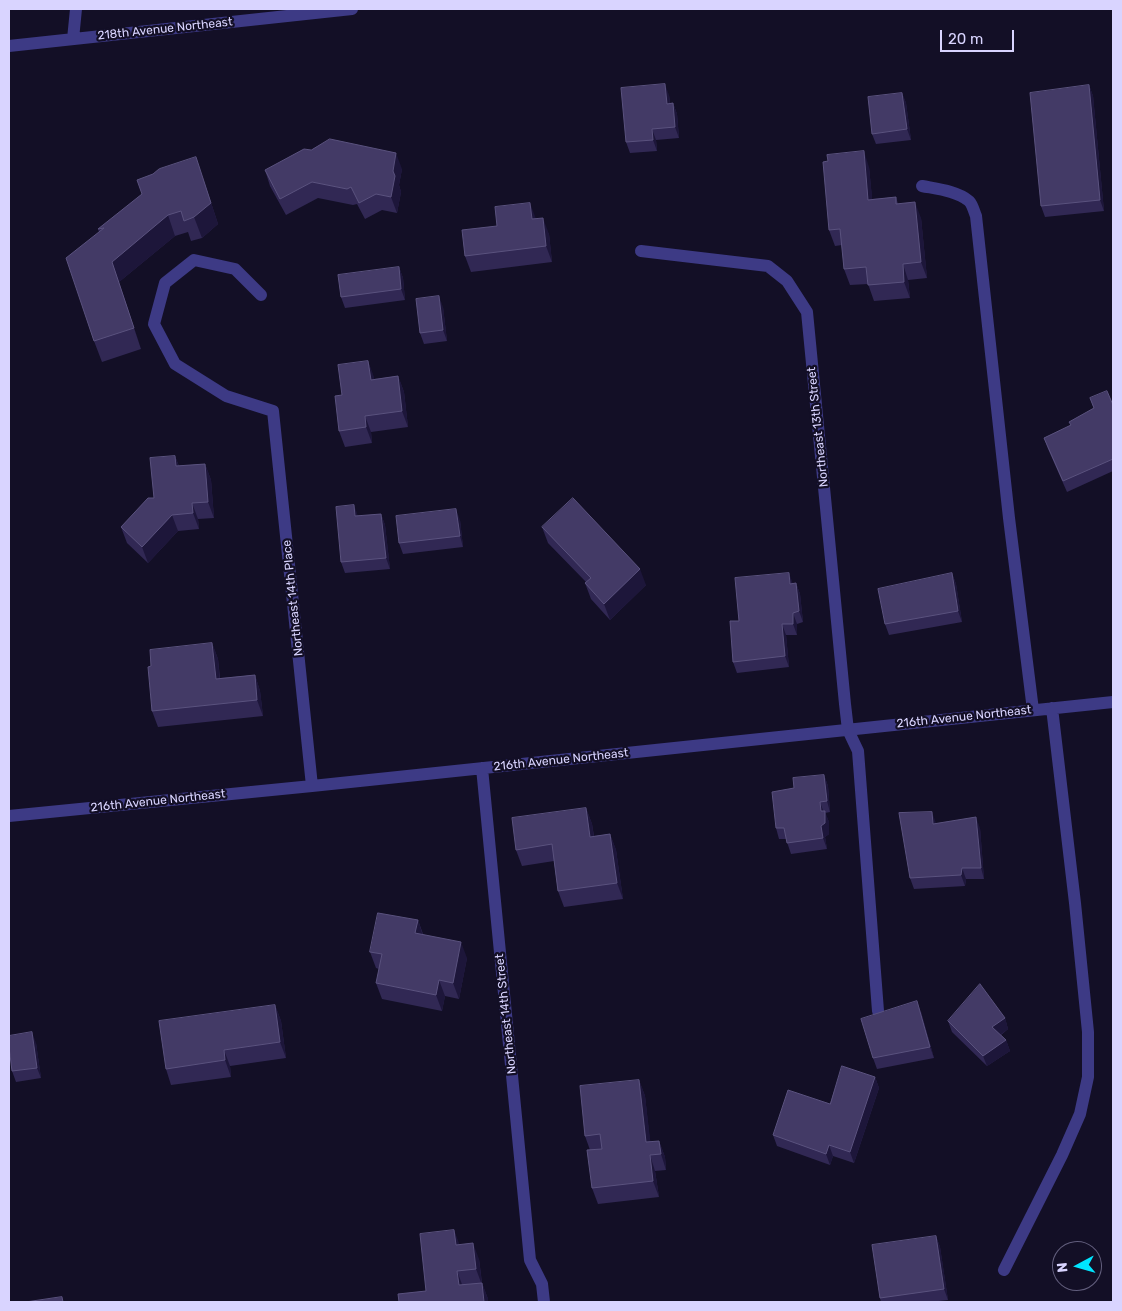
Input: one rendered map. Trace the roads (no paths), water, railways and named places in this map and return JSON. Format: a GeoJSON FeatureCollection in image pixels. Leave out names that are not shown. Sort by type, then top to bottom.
{"type":"FeatureCollection","features":[{"type":"Feature","properties":{"kind":"street"},"geometry":{"type":"LineString","coordinates":[[74,39],[76,9]]}},
{"type":"Feature","properties":{"kind":"street","name":"218th Avenue Northeast"},"geometry":{"type":"LineString","coordinates":[[9,46],[74,39],[250,14],[352,9]]}},
{"type":"Feature","properties":{"kind":"street"},"geometry":{"type":"LineString","coordinates":[[922,186],[960,196],[971,202],[976,216],[1008,508],[1033,710]]}},
{"type":"Feature","properties":{"kind":"street","name":"Northeast 13th Street"},"geometry":{"type":"LineString","coordinates":[[642,251],[768,266],[787,281],[807,312],[848,730],[858,751],[878,1011]]}},
{"type":"Feature","properties":{"kind":"street","name":"Northeast 14th Place"},"geometry":{"type":"LineString","coordinates":[[261,295],[235,269],[194,260],[165,283],[154,324],[176,364],[226,396],[273,411],[312,786]]}},
{"type":"Feature","properties":{"kind":"street","name":"216th Avenue Northeast"},"geometry":{"type":"LineString","coordinates":[[9,816],[1113,702]]}},
{"type":"Feature","properties":{"kind":"street"},"geometry":{"type":"LineString","coordinates":[[1004,1270],[1062,1155],[1080,1114],[1088,1077],[1088,1032],[1052,708]]}},
{"type":"Feature","properties":{"kind":"street","name":"Northeast 14th Street"},"geometry":{"type":"LineString","coordinates":[[482,768],[530,1260],[542,1284],[544,1302]]}}]}
